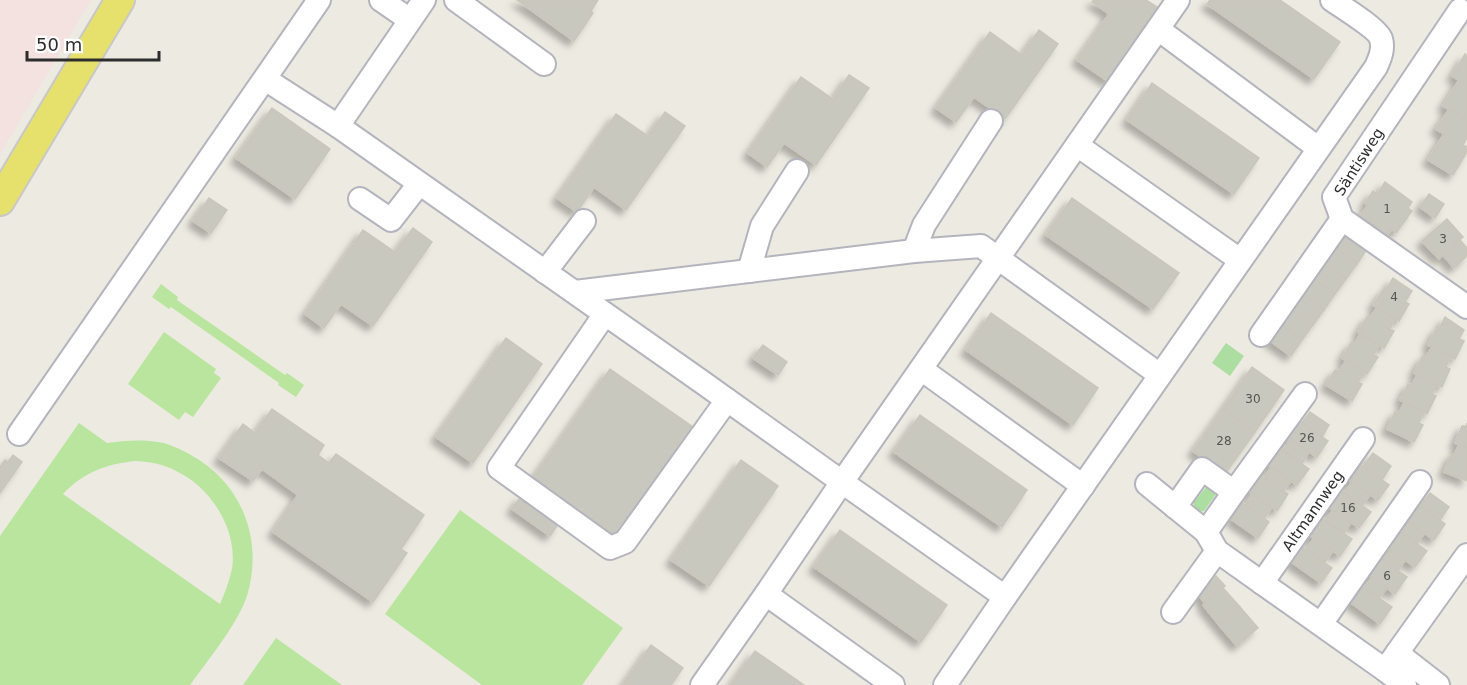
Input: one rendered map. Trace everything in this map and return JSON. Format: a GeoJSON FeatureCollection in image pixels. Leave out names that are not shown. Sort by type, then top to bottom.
{"type":"FeatureCollection","features":[{"type":"Feature","properties":{"kind":"main road"},"geometry":{"type":"LineString","coordinates":[[0,201],[120,0]]}},
{"type":"Feature","properties":{"kind":"street"},"geometry":{"type":"LineString","coordinates":[[19,434],[319,0]]}},
{"type":"Feature","properties":{"kind":"street"},"geometry":{"type":"LineString","coordinates":[[381,0],[410,20]]}},
{"type":"Feature","properties":{"kind":"street"},"geometry":{"type":"LineString","coordinates":[[338,126],[424,0]]}},
{"type":"Feature","properties":{"kind":"street"},"geometry":{"type":"LineString","coordinates":[[456,0],[544,64]]}},
{"type":"Feature","properties":{"kind":"street"},"geometry":{"type":"LineString","coordinates":[[702,685],[1178,0]]}},
{"type":"Feature","properties":{"kind":"street"},"geometry":{"type":"LineString","coordinates":[[945,685],[1376,67],[1383,50],[1381,37],[1332,0]]}},
{"type":"Feature","properties":{"kind":"street","name":"Säntisweg"},"geometry":{"type":"LineString","coordinates":[[1458,8],[1334,197],[1342,219],[1467,307]]}},
{"type":"Feature","properties":{"kind":"street"},"geometry":{"type":"LineString","coordinates":[[1158,28],[1318,148]]}},
{"type":"Feature","properties":{"kind":"street"},"geometry":{"type":"LineString","coordinates":[[266,79],[338,126],[575,292],[1005,597]]}},
{"type":"Feature","properties":{"kind":"street"},"geometry":{"type":"LineString","coordinates":[[914,251],[924,225],[990,121]]}},
{"type":"Feature","properties":{"kind":"street"},"geometry":{"type":"LineString","coordinates":[[1077,146],[1240,260]]}},
{"type":"Feature","properties":{"kind":"street"},"geometry":{"type":"LineString","coordinates":[[748,271],[762,226],[797,171]]}},
{"type":"Feature","properties":{"kind":"street"},"geometry":{"type":"LineString","coordinates":[[360,199],[390,220],[419,184]]}},
{"type":"Feature","properties":{"kind":"street"},"geometry":{"type":"LineString","coordinates":[[1261,335],[1342,219]]}},
{"type":"Feature","properties":{"kind":"street"},"geometry":{"type":"LineString","coordinates":[[545,272],[584,220]]}},
{"type":"Feature","properties":{"kind":"street"},"geometry":{"type":"LineString","coordinates":[[575,292],[914,251],[981,246],[1160,375]]}},
{"type":"Feature","properties":{"kind":"street"},"geometry":{"type":"LineString","coordinates":[[606,314],[499,468],[610,548],[625,542],[727,400]]}},
{"type":"Feature","properties":{"kind":"street"},"geometry":{"type":"LineString","coordinates":[[921,369],[1083,486]]}},
{"type":"Feature","properties":{"kind":"street"},"geometry":{"type":"LineString","coordinates":[[1173,612],[1212,541],[1234,492],[1305,394]]}},
{"type":"Feature","properties":{"kind":"street","name":"Altmannweg"},"geometry":{"type":"LineString","coordinates":[[1262,583],[1363,439]]}},
{"type":"Feature","properties":{"kind":"street"},"geometry":{"type":"LineString","coordinates":[[1175,507],[1202,469],[1234,492]]}},
{"type":"Feature","properties":{"kind":"street"},"geometry":{"type":"LineString","coordinates":[[1321,624],[1420,482]]}},
{"type":"Feature","properties":{"kind":"street"},"geometry":{"type":"LineString","coordinates":[[1147,484],[1262,583],[1321,624],[1438,685]]}},
{"type":"Feature","properties":{"kind":"street"},"geometry":{"type":"LineString","coordinates":[[1391,662],[1467,555]]}},
{"type":"Feature","properties":{"kind":"street"},"geometry":{"type":"LineString","coordinates":[[766,594],[893,685]]}},
{"type":"Feature","properties":{"kind":"street"},"geometry":{"type":"LineString","coordinates":[[1391,662],[1405,685]]}},
{"type":"Feature","properties":{"kind":"shaded area"},"geometry":{"type":"Polygon","coordinates":[[[0,0],[91,0],[0,154],[0,0]]]}},
{"type":"Feature","properties":{"kind":"green space"},"geometry":{"type":"Polygon","coordinates":[[[161,284],[178,297],[177,300],[285,375],[287,373],[304,385],[296,397],[171,307],[169,309],[152,297],[161,284]]]}},
{"type":"Feature","properties":{"kind":"green space"},"geometry":{"type":"Polygon","coordinates":[[[164,332],[216,369],[214,373],[221,378],[193,417],[185,412],[179,420],[128,384],[164,332]]]}},
{"type":"Feature","properties":{"kind":"green space"},"geometry":{"type":"Polygon","coordinates":[[[1226,343],[1244,356],[1230,376],[1212,363],[1226,343]]]}},
{"type":"Feature","properties":{"kind":"green space"},"geometry":{"type":"Polygon","coordinates":[[[79,423],[107,443],[138,440],[170,445],[209,467],[236,497],[245,515],[253,554],[252,575],[247,596],[236,619],[190,685],[0,685],[0,536],[79,423]],[[136,461],[96,470],[79,480],[63,494],[220,604],[232,569],[233,554],[231,539],[219,511],[211,499],[189,478],[167,467],[136,461]]]}},
{"type":"Feature","properties":{"kind":"green space"},"geometry":{"type":"Polygon","coordinates":[[[1207,486],[1217,491],[1216,494],[1204,511],[1198,512],[1194,508],[1194,502],[1207,486]]]}},
{"type":"Feature","properties":{"kind":"green space"},"geometry":{"type":"Polygon","coordinates":[[[460,510],[623,628],[582,685],[482,685],[385,614],[460,510]]]}},
{"type":"Feature","properties":{"kind":"green space"},"geometry":{"type":"Polygon","coordinates":[[[276,638],[342,685],[243,685],[276,638]]]}},
{"type":"Feature","properties":{"kind":"building"},"geometry":{"type":"Polygon","coordinates":[[[517,0],[598,0],[591,11],[593,13],[574,41],[517,0]]]}},
{"type":"Feature","properties":{"kind":"building"},"geometry":{"type":"Polygon","coordinates":[[[1094,0],[1146,0],[1160,9],[1109,82],[1077,60],[1109,14],[1092,2],[1094,0]]]}},
{"type":"Feature","properties":{"kind":"building"},"geometry":{"type":"Polygon","coordinates":[[[1210,0],[1280,0],[1340,42],[1314,79],[1207,4],[1210,0]]]}},
{"type":"Feature","properties":{"kind":"building"},"geometry":{"type":"Polygon","coordinates":[[[1039,30],[1058,44],[1005,119],[974,97],[956,122],[936,108],[990,32],[1022,55],[1039,30]]]}},
{"type":"Feature","properties":{"kind":"building"},"geometry":{"type":"Polygon","coordinates":[[[1465,54],[1467,56],[1467,121],[1443,106],[1459,80],[1452,76],[1465,54]]]}},
{"type":"Feature","properties":{"kind":"building"},"geometry":{"type":"Polygon","coordinates":[[[849,75],[869,88],[816,165],[784,143],[767,167],[748,153],[801,77],[833,99],[849,75]]]}},
{"type":"Feature","properties":{"kind":"building"},"geometry":{"type":"Polygon","coordinates":[[[1152,83],[1259,158],[1234,194],[1127,120],[1152,83]]]}},
{"type":"Feature","properties":{"kind":"building"},"geometry":{"type":"Polygon","coordinates":[[[272,108],[330,149],[295,199],[236,158],[272,108]]]}},
{"type":"Feature","properties":{"kind":"building"},"geometry":{"type":"Polygon","coordinates":[[[1449,109],[1467,121],[1467,138],[1463,145],[1467,147],[1467,152],[1453,175],[1428,160],[1444,134],[1436,129],[1449,109]]]}},
{"type":"Feature","properties":{"kind":"building"},"geometry":{"type":"Polygon","coordinates":[[[665,112],[685,126],[626,210],[594,187],[577,212],[557,198],[616,114],[648,136],[665,112]]]}},
{"type":"Feature","properties":{"kind":"building"},"geometry":{"type":"Polygon","coordinates":[[[1385,182],[1412,202],[1408,208],[1412,211],[1396,233],[1392,229],[1387,235],[1360,216],[1368,205],[1365,203],[1373,191],[1377,194],[1385,182]]]}},
{"type":"Feature","properties":{"kind":"building"},"geometry":{"type":"Polygon","coordinates":[[[1429,194],[1444,204],[1435,218],[1420,207],[1429,194]]]}},
{"type":"Feature","properties":{"kind":"building"},"geometry":{"type":"Polygon","coordinates":[[[209,198],[227,210],[211,233],[193,221],[209,198]]]}},
{"type":"Feature","properties":{"kind":"building"},"geometry":{"type":"Polygon","coordinates":[[[1072,198],[1179,273],[1153,309],[1046,235],[1072,198]]]}},
{"type":"Feature","properties":{"kind":"building"},"geometry":{"type":"Polygon","coordinates":[[[1447,219],[1463,237],[1439,259],[1422,241],[1447,219]]]}},
{"type":"Feature","properties":{"kind":"building"},"geometry":{"type":"Polygon","coordinates":[[[413,228],[432,242],[373,326],[341,304],[324,328],[305,314],[363,230],[395,252],[413,228]]]}},
{"type":"Feature","properties":{"kind":"building"},"geometry":{"type":"Polygon","coordinates":[[[1345,232],[1367,249],[1357,264],[1334,247],[1345,232]]]}},
{"type":"Feature","properties":{"kind":"building"},"geometry":{"type":"Polygon","coordinates":[[[1460,240],[1467,248],[1467,256],[1454,268],[1443,255],[1460,240]]]}},
{"type":"Feature","properties":{"kind":"building"},"geometry":{"type":"Polygon","coordinates":[[[1334,247],[1357,264],[1346,279],[1323,263],[1334,247]]]}},
{"type":"Feature","properties":{"kind":"building"},"geometry":{"type":"Polygon","coordinates":[[[1323,263],[1346,279],[1335,294],[1312,278],[1323,263]]]}},
{"type":"Feature","properties":{"kind":"building"},"geometry":{"type":"Polygon","coordinates":[[[1312,278],[1335,294],[1324,310],[1301,294],[1312,278]]]}},
{"type":"Feature","properties":{"kind":"building"},"geometry":{"type":"Polygon","coordinates":[[[1393,278],[1412,291],[1405,302],[1409,304],[1399,321],[1373,305],[1393,278]]]}},
{"type":"Feature","properties":{"kind":"building"},"geometry":{"type":"Polygon","coordinates":[[[1301,294],[1324,310],[1313,325],[1291,309],[1301,294]]]}},
{"type":"Feature","properties":{"kind":"building"},"geometry":{"type":"Polygon","coordinates":[[[1377,307],[1395,318],[1390,329],[1394,331],[1384,348],[1358,332],[1367,317],[1371,317],[1377,307]]]}},
{"type":"Feature","properties":{"kind":"building"},"geometry":{"type":"Polygon","coordinates":[[[1291,309],[1313,325],[1302,340],[1280,324],[1291,309]]]}},
{"type":"Feature","properties":{"kind":"building"},"geometry":{"type":"Polygon","coordinates":[[[991,313],[1098,388],[1073,425],[966,350],[991,313]]]}},
{"type":"Feature","properties":{"kind":"building"},"geometry":{"type":"Polygon","coordinates":[[[1445,317],[1464,330],[1459,339],[1464,341],[1455,359],[1428,345],[1445,317]]]}},
{"type":"Feature","properties":{"kind":"building"},"geometry":{"type":"Polygon","coordinates":[[[1280,324],[1302,340],[1291,356],[1269,340],[1280,324]]]}},
{"type":"Feature","properties":{"kind":"building"},"geometry":{"type":"Polygon","coordinates":[[[1360,334],[1379,345],[1374,355],[1378,357],[1367,374],[1342,358],[1360,334]]]}},
{"type":"Feature","properties":{"kind":"building"},"geometry":{"type":"Polygon","coordinates":[[[506,338],[542,364],[473,463],[436,437],[506,338]]]}},
{"type":"Feature","properties":{"kind":"building"},"geometry":{"type":"Polygon","coordinates":[[[763,345],[787,362],[778,375],[753,358],[763,345]]]}},
{"type":"Feature","properties":{"kind":"building"},"geometry":{"type":"Polygon","coordinates":[[[1432,347],[1451,356],[1446,367],[1450,369],[1442,387],[1414,373],[1422,357],[1426,357],[1432,347]]]}},
{"type":"Feature","properties":{"kind":"building"},"geometry":{"type":"Polygon","coordinates":[[[1346,361],[1364,372],[1358,382],[1362,384],[1352,401],[1326,385],[1335,370],[1339,371],[1346,361]]]}},
{"type":"Feature","properties":{"kind":"building"},"geometry":{"type":"Polygon","coordinates":[[[1252,367],[1284,390],[1255,432],[1223,409],[1252,367]]]}},
{"type":"Feature","properties":{"kind":"building"},"geometry":{"type":"Polygon","coordinates":[[[610,369],[693,427],[615,538],[532,480],[610,369]]]}},
{"type":"Feature","properties":{"kind":"building"},"geometry":{"type":"Polygon","coordinates":[[[1417,375],[1437,384],[1432,394],[1436,396],[1427,414],[1400,400],[1408,384],[1412,385],[1417,375]]]}},
{"type":"Feature","properties":{"kind":"building"},"geometry":{"type":"Polygon","coordinates":[[[1404,403],[1423,412],[1419,423],[1423,425],[1414,442],[1387,429],[1395,412],[1399,413],[1404,403]]]}},
{"type":"Feature","properties":{"kind":"building"},"geometry":{"type":"Polygon","coordinates":[[[272,409],[324,445],[318,455],[329,463],[336,454],[424,515],[401,549],[407,553],[373,602],[273,532],[298,495],[262,469],[253,481],[219,458],[243,424],[255,433],[272,409]]]}},
{"type":"Feature","properties":{"kind":"building"},"geometry":{"type":"Polygon","coordinates":[[[1223,409],[1255,432],[1225,474],[1193,451],[1223,409]]]}},
{"type":"Feature","properties":{"kind":"building"},"geometry":{"type":"Polygon","coordinates":[[[1310,412],[1329,425],[1322,437],[1302,423],[1310,412]]]}},
{"type":"Feature","properties":{"kind":"building"},"geometry":{"type":"Polygon","coordinates":[[[920,415],[1027,490],[1002,527],[894,452],[920,415]]]}},
{"type":"Feature","properties":{"kind":"building"},"geometry":{"type":"Polygon","coordinates":[[[1299,421],[1328,441],[1317,457],[1288,438],[1299,421]]]}},
{"type":"Feature","properties":{"kind":"building"},"geometry":{"type":"Polygon","coordinates":[[[1467,423],[1467,448],[1455,443],[1462,426],[1466,426],[1467,423]]]}},
{"type":"Feature","properties":{"kind":"building"},"geometry":{"type":"Polygon","coordinates":[[[1290,439],[1309,452],[1302,464],[1283,450],[1290,439]]]}},
{"type":"Feature","properties":{"kind":"building"},"geometry":{"type":"Polygon","coordinates":[[[1459,445],[1467,448],[1467,481],[1444,472],[1451,455],[1454,455],[1459,445]]]}},
{"type":"Feature","properties":{"kind":"building"},"geometry":{"type":"Polygon","coordinates":[[[1280,449],[1309,469],[1297,485],[1268,465],[1280,449]]]}},
{"type":"Feature","properties":{"kind":"building"},"geometry":{"type":"Polygon","coordinates":[[[1373,453],[1391,466],[1382,480],[1363,467],[1373,453]]]}},
{"type":"Feature","properties":{"kind":"building"},"geometry":{"type":"Polygon","coordinates":[[[13,455],[22,462],[0,493],[0,467],[13,455]]]}},
{"type":"Feature","properties":{"kind":"building"},"geometry":{"type":"Polygon","coordinates":[[[741,460],[778,486],[709,586],[671,560],[741,460]]]}},
{"type":"Feature","properties":{"kind":"building"},"geometry":{"type":"Polygon","coordinates":[[[1358,463],[1389,485],[1378,500],[1347,479],[1358,463]]]}},
{"type":"Feature","properties":{"kind":"building"},"geometry":{"type":"Polygon","coordinates":[[[1271,467],[1291,481],[1283,492],[1264,478],[1271,467]]]}},
{"type":"Feature","properties":{"kind":"building"},"geometry":{"type":"Polygon","coordinates":[[[1261,476],[1288,494],[1277,511],[1250,492],[1261,476]]]}},
{"type":"Feature","properties":{"kind":"building"},"geometry":{"type":"Polygon","coordinates":[[[1352,482],[1370,495],[1362,506],[1344,493],[1352,482]]]}},
{"type":"Feature","properties":{"kind":"building"},"geometry":{"type":"Polygon","coordinates":[[[1340,490],[1371,512],[1359,528],[1328,507],[1340,490]]]}},
{"type":"Feature","properties":{"kind":"building"},"geometry":{"type":"Polygon","coordinates":[[[1430,493],[1449,507],[1440,520],[1420,506],[1430,493]]]}},
{"type":"Feature","properties":{"kind":"building"},"geometry":{"type":"Polygon","coordinates":[[[1252,494],[1272,507],[1264,519],[1245,506],[1252,494]]]}},
{"type":"Feature","properties":{"kind":"building"},"geometry":{"type":"Polygon","coordinates":[[[521,496],[559,523],[550,536],[512,509],[521,496]]]}},
{"type":"Feature","properties":{"kind":"building"},"geometry":{"type":"Polygon","coordinates":[[[1242,503],[1269,522],[1258,538],[1231,519],[1242,503]]]}},
{"type":"Feature","properties":{"kind":"building"},"geometry":{"type":"Polygon","coordinates":[[[1417,504],[1445,524],[1434,540],[1406,520],[1417,504]]]}},
{"type":"Feature","properties":{"kind":"building"},"geometry":{"type":"Polygon","coordinates":[[[1333,510],[1351,523],[1344,533],[1325,520],[1333,510]]]}},
{"type":"Feature","properties":{"kind":"building"},"geometry":{"type":"Polygon","coordinates":[[[1321,518],[1352,539],[1340,556],[1309,535],[1321,518]]]}},
{"type":"Feature","properties":{"kind":"building"},"geometry":{"type":"Polygon","coordinates":[[[1409,522],[1424,534],[1417,544],[1402,533],[1409,522]]]}},
{"type":"Feature","properties":{"kind":"building"},"geometry":{"type":"Polygon","coordinates":[[[840,530],[947,605],[921,642],[814,567],[840,530]]]}},
{"type":"Feature","properties":{"kind":"building"},"geometry":{"type":"Polygon","coordinates":[[[1399,531],[1427,551],[1415,567],[1387,547],[1399,531]]]}},
{"type":"Feature","properties":{"kind":"building"},"geometry":{"type":"Polygon","coordinates":[[[1314,538],[1333,551],[1325,562],[1306,549],[1314,538]]]}},
{"type":"Feature","properties":{"kind":"building"},"geometry":{"type":"Polygon","coordinates":[[[1301,546],[1332,568],[1321,583],[1290,561],[1301,546]]]}},
{"type":"Feature","properties":{"kind":"building"},"geometry":{"type":"Polygon","coordinates":[[[1390,549],[1405,560],[1398,571],[1383,560],[1390,549]]]}},
{"type":"Feature","properties":{"kind":"building"},"geometry":{"type":"Polygon","coordinates":[[[1380,558],[1407,577],[1395,594],[1368,574],[1380,558]]]}},
{"type":"Feature","properties":{"kind":"building"},"geometry":{"type":"Polygon","coordinates":[[[1216,576],[1225,586],[1205,603],[1196,592],[1216,576]]]}},
{"type":"Feature","properties":{"kind":"building"},"geometry":{"type":"Polygon","coordinates":[[[1372,577],[1387,588],[1379,598],[1364,588],[1372,577]]]}},
{"type":"Feature","properties":{"kind":"building"},"geometry":{"type":"Polygon","coordinates":[[[1361,586],[1392,607],[1380,624],[1350,602],[1361,586]]]}},
{"type":"Feature","properties":{"kind":"building"},"geometry":{"type":"Polygon","coordinates":[[[1223,588],[1240,607],[1219,625],[1203,605],[1223,588]]]}},
{"type":"Feature","properties":{"kind":"building"},"geometry":{"type":"Polygon","coordinates":[[[1240,607],[1258,628],[1237,646],[1219,625],[1240,607]]]}},
{"type":"Feature","properties":{"kind":"building"},"geometry":{"type":"Polygon","coordinates":[[[651,645],[683,668],[671,685],[623,685],[651,645]]]}},
{"type":"Feature","properties":{"kind":"building"},"geometry":{"type":"Polygon","coordinates":[[[755,651],[804,685],[731,685],[755,651]]]}}]}
